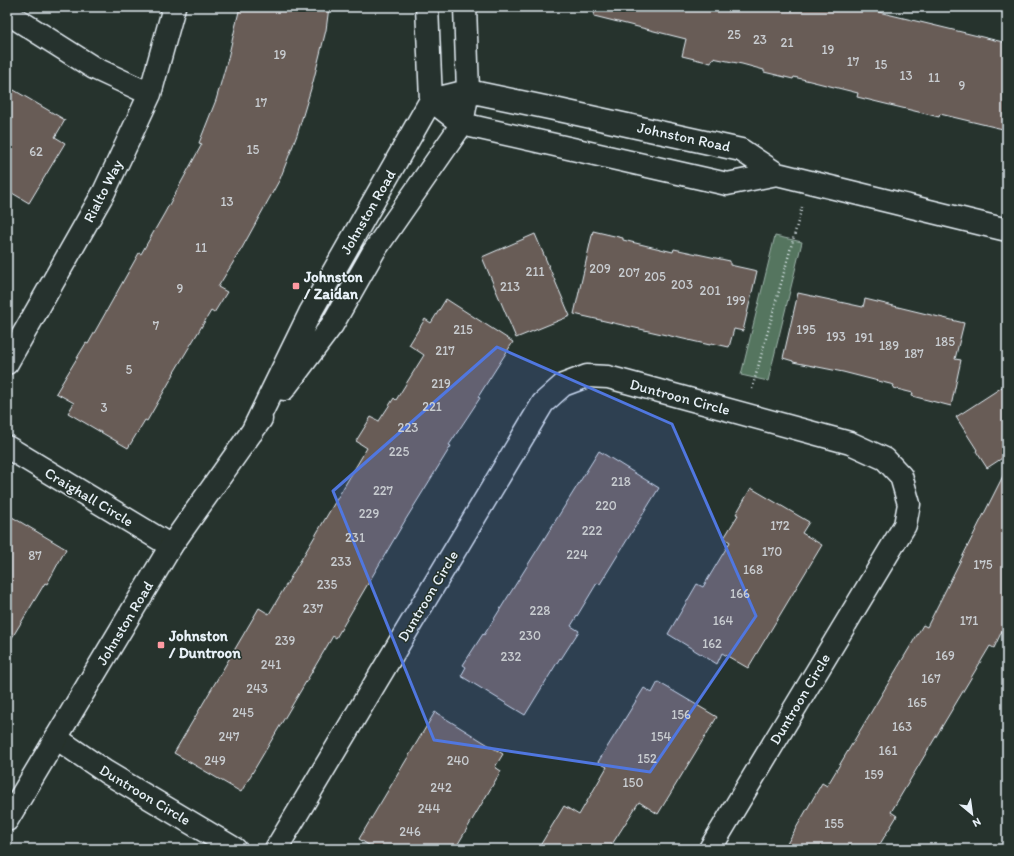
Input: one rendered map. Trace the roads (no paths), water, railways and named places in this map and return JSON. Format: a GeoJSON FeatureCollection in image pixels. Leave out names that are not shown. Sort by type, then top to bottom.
{"type":"FeatureCollection","features":[{"type":"Feature","properties":{"kind":"street","name":"Rialto Way"},"geometry":{"type":"LineString","coordinates":[[7,363],[104,192],[150,94],[174,7]]}},
{"type":"Feature","properties":{"kind":"street"},"geometry":{"type":"LineString","coordinates":[[427,7],[431,100]]}},
{"type":"Feature","properties":{"kind":"street"},"geometry":{"type":"LineString","coordinates":[[465,7],[468,91]]}},
{"type":"Feature","properties":{"kind":"street"},"geometry":{"type":"LineString","coordinates":[[7,13],[94,68],[150,94]]}},
{"type":"Feature","properties":{"kind":"street","name":"Johnston Road"},"geometry":{"type":"LineString","coordinates":[[7,820],[171,546],[252,432],[332,325],[374,251],[462,124],[468,91]]}},
{"type":"Feature","properties":{"kind":"street","name":"Johnston Road"},"geometry":{"type":"LineString","coordinates":[[252,432],[310,313],[431,100],[468,91],[741,150],[777,174],[1007,230]]}},
{"type":"Feature","properties":{"kind":"street","name":"Johnston Road"},"geometry":{"type":"LineString","coordinates":[[431,100],[462,124],[727,184],[777,174]]}},
{"type":"Feature","properties":{"kind":"street","name":"Duntroon Circle"},"geometry":{"type":"LineString","coordinates":[[276,849],[543,403],[563,385],[587,376],[608,377],[850,442],[885,459],[901,476],[909,504],[905,525],[710,849]]}},
{"type":"Feature","properties":{"kind":"street","name":"Craighall Circle"},"geometry":{"type":"LineString","coordinates":[[7,447],[171,546]]}},
{"type":"Feature","properties":{"kind":"street","name":"Duntroon Circle"},"geometry":{"type":"LineString","coordinates":[[56,738],[106,772],[235,849]]}},
{"type":"Feature","properties":{"kind":"place","name":"Johnston / Zaidan"},"geometry":{"type":"Point","coordinates":[296,286]}},
{"type":"Feature","properties":{"kind":"place","name":"Johnston / Duntroon"},"geometry":{"type":"Point","coordinates":[161,645]}}]}
